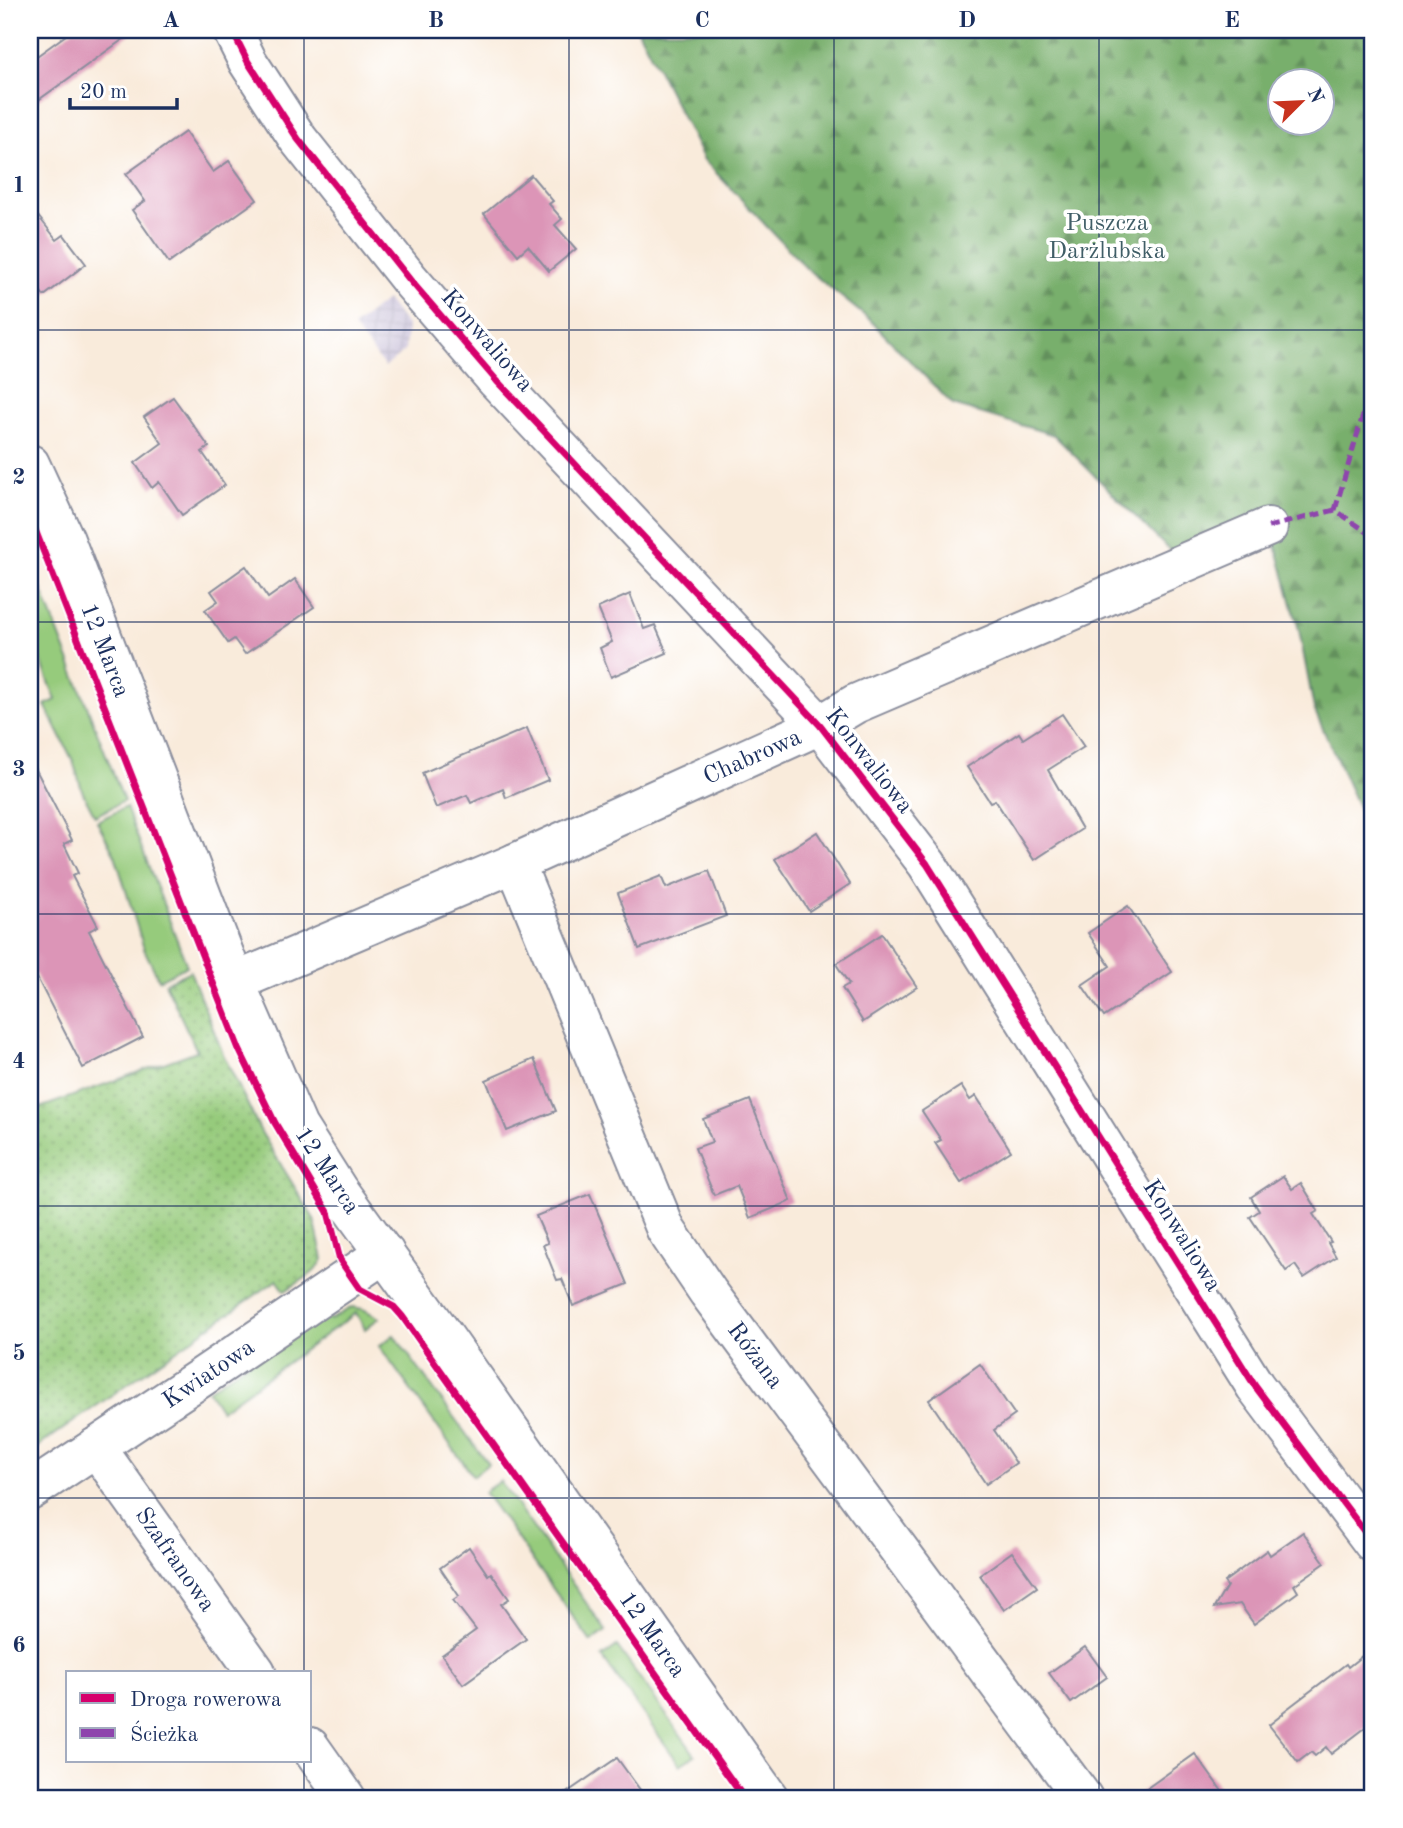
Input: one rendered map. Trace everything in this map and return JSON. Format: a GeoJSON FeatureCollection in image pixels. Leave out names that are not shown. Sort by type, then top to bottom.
{"type":"FeatureCollection","features":[{"type":"Feature","properties":{"kind":"street","name":"Konwaliowa"},"geometry":{"type":"LineString","coordinates":[[232,30],[248,62],[298,139],[437,311],[497,381],[820,725],[927,864],[1255,1386],[1373,1543]]}},
{"type":"Feature","properties":{"kind":"street","name":"12 Marca"},"geometry":{"type":"LineString","coordinates":[[35,448],[65,540],[235,982],[298,1127],[338,1190],[769,1798]]}},
{"type":"Feature","properties":{"kind":"street","name":"Chabrowa"},"geometry":{"type":"LineString","coordinates":[[235,982],[515,863],[820,725],[855,704],[1268,527]]}},
{"type":"Feature","properties":{"kind":"street","name":"Różana"},"geometry":{"type":"LineString","coordinates":[[515,863],[666,1230],[708,1292],[1083,1798]]}},
{"type":"Feature","properties":{"kind":"street","name":"Kwiatowa"},"geometry":{"type":"LineString","coordinates":[[30,1492],[385,1253]]}},
{"type":"Feature","properties":{"kind":"street","name":"Szafranowa"},"geometry":{"type":"LineString","coordinates":[[96,1447],[255,1671]]}},
{"type":"Feature","properties":{"kind":"street"},"geometry":{"type":"LineString","coordinates":[[312,1750],[346,1798]]}},
{"type":"Feature","properties":{"kind":"path"},"geometry":{"type":"LineString","coordinates":[[30,411],[35,448]]}},
{"type":"Feature","properties":{"kind":"shaded area"},"geometry":{"type":"Polygon","coordinates":[[[386,300],[407,325],[405,351],[385,367],[353,327],[386,300]]]}},
{"type":"Feature","properties":{"kind":"green space","name":"Puszcza Darżlubska"},"geometry":{"type":"Polygon","coordinates":[[[638,30],[1373,30],[1373,832],[1367,827],[1314,709],[1299,630],[1275,542],[1171,552],[1054,435],[953,405],[870,320],[807,269],[704,160],[638,30]]]}},
{"type":"Feature","properties":{"kind":"green space"},"geometry":{"type":"Polygon","coordinates":[[[30,560],[124,801],[95,816],[83,793],[73,761],[45,705],[56,700],[30,632],[30,560]]]}},
{"type":"Feature","properties":{"kind":"green space"},"geometry":{"type":"Polygon","coordinates":[[[126,807],[187,966],[159,980],[144,949],[115,855],[97,821],[126,807]]]}},
{"type":"Feature","properties":{"kind":"green space"},"geometry":{"type":"Polygon","coordinates":[[[190,971],[224,1056],[261,1132],[314,1219],[323,1259],[312,1273],[285,1291],[277,1280],[30,1452],[30,1131],[40,1124],[34,1110],[197,1051],[165,983],[190,971]]]}},
{"type":"Feature","properties":{"kind":"green space"},"geometry":{"type":"Polygon","coordinates":[[[352,1307],[363,1309],[379,1318],[365,1329],[356,1313],[221,1410],[208,1390],[324,1310],[330,1320],[352,1307]]]}},
{"type":"Feature","properties":{"kind":"green space"},"geometry":{"type":"Polygon","coordinates":[[[394,1335],[488,1464],[473,1476],[379,1346],[394,1335]]]}},
{"type":"Feature","properties":{"kind":"green space"},"geometry":{"type":"Polygon","coordinates":[[[500,1481],[606,1631],[591,1642],[484,1492],[500,1481]]]}},
{"type":"Feature","properties":{"kind":"green space"},"geometry":{"type":"Polygon","coordinates":[[[617,1646],[695,1755],[680,1765],[602,1657],[617,1646]]]}},
{"type":"Feature","properties":{"kind":"building"},"geometry":{"type":"Polygon","coordinates":[[[73,30],[136,30],[30,106],[30,61],[73,30]]]}},
{"type":"Feature","properties":{"kind":"building"},"geometry":{"type":"Polygon","coordinates":[[[185,132],[213,172],[229,161],[257,200],[169,263],[132,210],[145,201],[126,174],[185,132]]]}},
{"type":"Feature","properties":{"kind":"building"},"geometry":{"type":"Polygon","coordinates":[[[531,175],[553,201],[549,204],[562,219],[555,225],[576,249],[549,271],[528,246],[518,255],[484,214],[531,175]]]}},
{"type":"Feature","properties":{"kind":"building"},"geometry":{"type":"Polygon","coordinates":[[[30,206],[57,240],[64,235],[86,264],[44,296],[30,277],[30,206]]]}},
{"type":"Feature","properties":{"kind":"building"},"geometry":{"type":"Polygon","coordinates":[[[173,397],[209,447],[202,452],[225,485],[182,515],[159,482],[152,488],[135,463],[162,443],[144,417],[173,397]]]}},
{"type":"Feature","properties":{"kind":"building"},"geometry":{"type":"Polygon","coordinates":[[[246,566],[268,598],[295,579],[314,607],[245,654],[234,639],[228,643],[205,610],[218,601],[211,591],[246,566]]]}},
{"type":"Feature","properties":{"kind":"building"},"geometry":{"type":"Polygon","coordinates":[[[630,594],[644,629],[655,625],[667,653],[611,677],[600,648],[612,642],[598,608],[630,594]]]}},
{"type":"Feature","properties":{"kind":"building"},"geometry":{"type":"Polygon","coordinates":[[[1062,714],[1084,747],[1048,770],[1082,829],[1034,860],[995,800],[990,802],[967,767],[1019,733],[1023,739],[1062,714]]]}},
{"type":"Feature","properties":{"kind":"building"},"geometry":{"type":"Polygon","coordinates":[[[527,728],[548,780],[506,798],[503,789],[471,803],[467,795],[436,808],[422,773],[527,728]]]}},
{"type":"Feature","properties":{"kind":"building"},"geometry":{"type":"Polygon","coordinates":[[[30,758],[72,840],[64,844],[78,873],[72,876],[98,926],[89,931],[143,1037],[83,1068],[30,964],[30,758]]]}},
{"type":"Feature","properties":{"kind":"building"},"geometry":{"type":"Polygon","coordinates":[[[817,832],[850,884],[809,911],[775,859],[817,832]]]}},
{"type":"Feature","properties":{"kind":"building"},"geometry":{"type":"Polygon","coordinates":[[[709,871],[726,916],[639,949],[618,893],[661,876],[666,888],[709,871]]]}},
{"type":"Feature","properties":{"kind":"building"},"geometry":{"type":"Polygon","coordinates":[[[1128,906],[1172,972],[1104,1017],[1082,985],[1110,966],[1088,933],[1128,906]]]}},
{"type":"Feature","properties":{"kind":"building"},"geometry":{"type":"Polygon","coordinates":[[[882,934],[917,987],[863,1022],[842,988],[849,984],[836,964],[882,934]]]}},
{"type":"Feature","properties":{"kind":"building"},"geometry":{"type":"Polygon","coordinates":[[[534,1059],[556,1111],[507,1131],[486,1080],[534,1059]]]}},
{"type":"Feature","properties":{"kind":"building"},"geometry":{"type":"Polygon","coordinates":[[[961,1086],[970,1100],[976,1096],[1011,1151],[961,1183],[935,1143],[941,1140],[922,1111],[961,1086]]]}},
{"type":"Feature","properties":{"kind":"building"},"geometry":{"type":"Polygon","coordinates":[[[750,1100],[791,1201],[750,1218],[737,1186],[714,1195],[695,1148],[712,1142],[703,1119],[750,1100]]]}},
{"type":"Feature","properties":{"kind":"building"},"geometry":{"type":"Polygon","coordinates":[[[1283,1176],[1292,1189],[1301,1183],[1318,1211],[1313,1214],[1331,1242],[1328,1243],[1336,1257],[1304,1278],[1295,1265],[1286,1271],[1250,1217],[1259,1211],[1251,1197],[1283,1176]]]}},
{"type":"Feature","properties":{"kind":"building"},"geometry":{"type":"Polygon","coordinates":[[[590,1194],[628,1284],[573,1306],[562,1279],[557,1280],[543,1245],[548,1243],[536,1216],[590,1194]]]}},
{"type":"Feature","properties":{"kind":"building"},"geometry":{"type":"Polygon","coordinates":[[[980,1364],[1015,1415],[994,1430],[1016,1463],[986,1484],[929,1400],[980,1364]]]}},
{"type":"Feature","properties":{"kind":"building"},"geometry":{"type":"Polygon","coordinates":[[[1303,1532],[1325,1563],[1294,1585],[1298,1592],[1254,1624],[1240,1604],[1214,1608],[1227,1586],[1224,1582],[1267,1550],[1270,1555],[1303,1532]]]}},
{"type":"Feature","properties":{"kind":"building"},"geometry":{"type":"Polygon","coordinates":[[[469,1547],[509,1599],[501,1604],[526,1639],[463,1684],[442,1655],[476,1630],[453,1600],[459,1596],[440,1568],[469,1547]]]}},
{"type":"Feature","properties":{"kind":"building"},"geometry":{"type":"Polygon","coordinates":[[[1012,1552],[1037,1587],[1004,1610],[980,1575],[1012,1552]]]}},
{"type":"Feature","properties":{"kind":"building"},"geometry":{"type":"Polygon","coordinates":[[[1085,1647],[1107,1677],[1071,1703],[1049,1673],[1085,1647]]]}},
{"type":"Feature","properties":{"kind":"building"},"geometry":{"type":"Polygon","coordinates":[[[1362,1656],[1373,1671],[1373,1722],[1331,1754],[1326,1747],[1315,1756],[1311,1752],[1298,1762],[1269,1725],[1346,1664],[1348,1667],[1362,1656]]]}},
{"type":"Feature","properties":{"kind":"building"},"geometry":{"type":"Polygon","coordinates":[[[1195,1754],[1227,1798],[1133,1798],[1195,1754]]]}},
{"type":"Feature","properties":{"kind":"building"},"geometry":{"type":"Polygon","coordinates":[[[617,1758],[646,1798],[559,1798],[617,1758]]]}},
{"type":"Feature","properties":{"kind":"marked path"},"geometry":{"type":"LineString","coordinates":[[1335,510],[1373,381]]}},
{"type":"Feature","properties":{"kind":"marked path"},"geometry":{"type":"LineString","coordinates":[[1268,527],[1335,510],[1373,536]]}},
{"type":"Feature","properties":{"kind":"cycle path"},"geometry":{"type":"LineString","coordinates":[[232,30],[248,62],[298,139],[410,280],[497,381],[820,725],[927,864],[1255,1386],[1373,1543]]}},
{"type":"Feature","properties":{"kind":"cycle path"},"geometry":{"type":"LineString","coordinates":[[30,517],[239,1049],[275,1123],[328,1212],[340,1260],[360,1289],[394,1307],[402,1316],[744,1798]]}}]}
